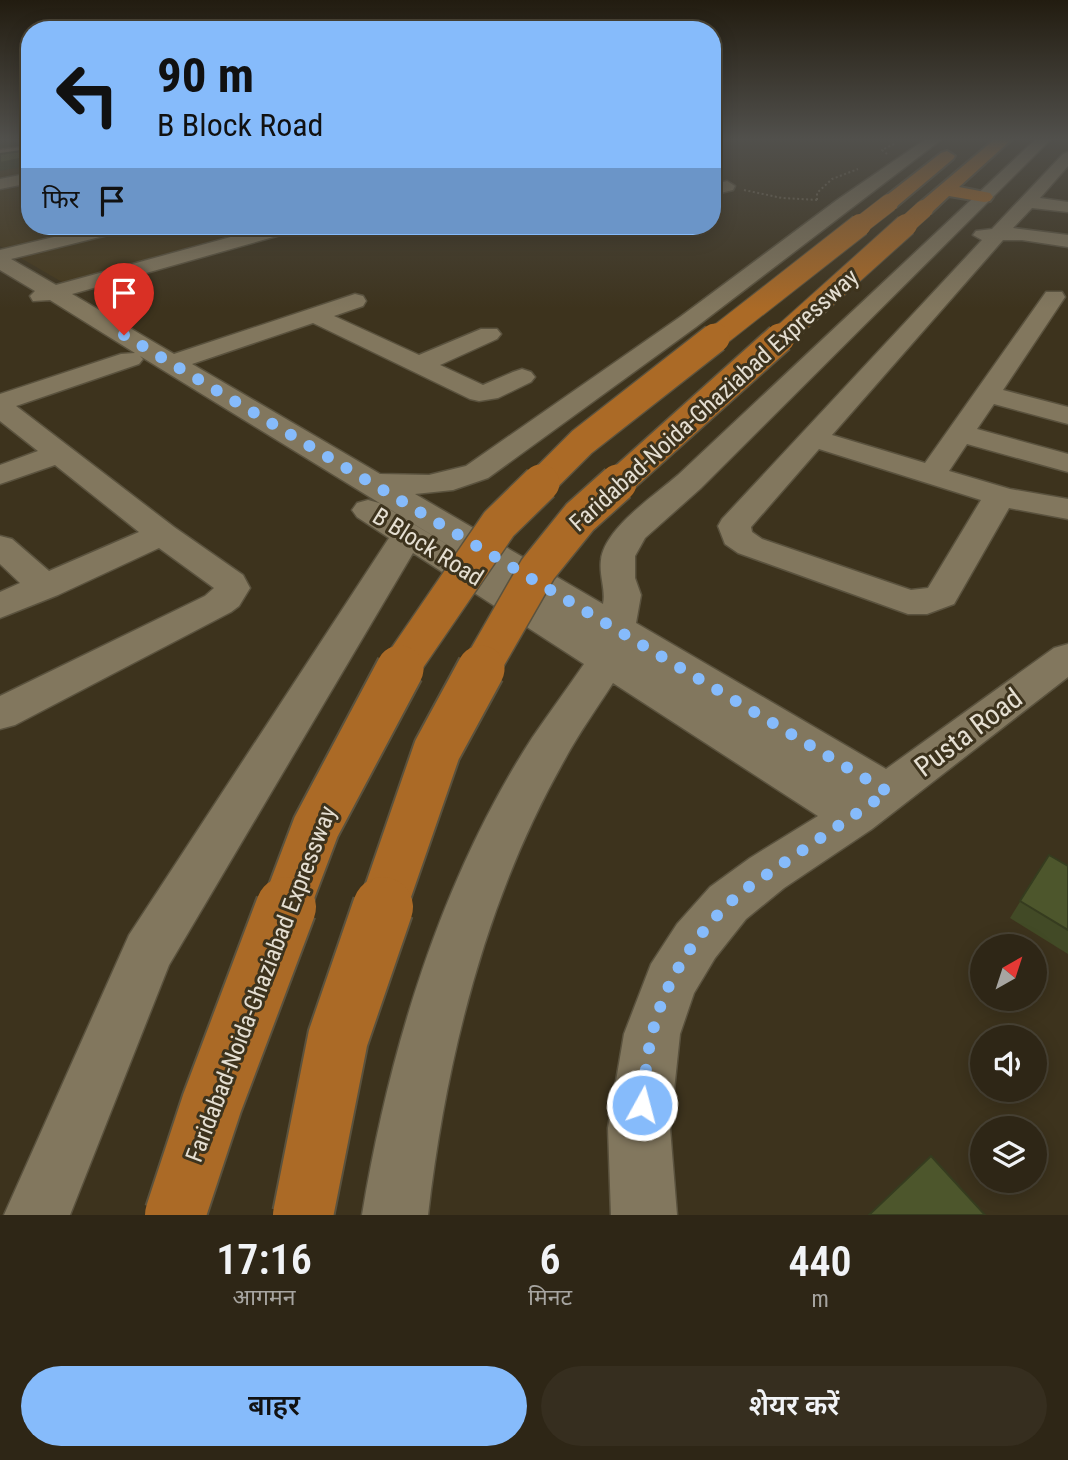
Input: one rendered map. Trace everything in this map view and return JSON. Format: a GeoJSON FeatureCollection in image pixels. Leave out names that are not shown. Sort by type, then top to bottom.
{"type":"FeatureCollection","features":[{"type":"Feature","properties":{"kind":"main road","name":"Faridabad-Noida-Ghaziabad Expressway"},"geometry":{"type":"LineString","coordinates":[[175,1215],[212,1103],[316,827],[402,665],[499,524],[582,442],[907,196]]}},
{"type":"Feature","properties":{"kind":"main road","name":"Faridabad-Noida-Ghaziabad Expressway"},"geometry":{"type":"LineString","coordinates":[[303,1215],[338,1038],[432,763],[513,609],[538,569],[580,517],[907,196]]}},
{"type":"Feature","properties":{"kind":"main road"},"geometry":{"type":"LineString","coordinates":[[951,196],[984,197]]}},
{"type":"Feature","properties":{"kind":"street"},"geometry":{"type":"LineString","coordinates":[[371,482],[426,486],[457,481],[478,472],[688,322],[843,204],[898,196]]}},
{"type":"Feature","properties":{"kind":"street"},"geometry":{"type":"LineString","coordinates":[[395,1215],[405,1135],[438,1006],[469,915],[504,834],[547,751],[612,645],[623,595],[617,578],[618,556],[631,533],[689,482],[908,196]]}},
{"type":"Feature","properties":{"kind":"street"},"geometry":{"type":"LineString","coordinates":[[912,196],[979,234],[1039,236],[1068,241]]}},
{"type":"Feature","properties":{"kind":"street"},"geometry":{"type":"LineString","coordinates":[[951,196],[984,197]]}},
{"type":"Feature","properties":{"kind":"street"},"geometry":{"type":"LineString","coordinates":[[1006,498],[998,499],[993,504],[942,596],[927,602],[908,602],[750,546],[737,537],[734,526],[996,234],[1035,196]]}},
{"type":"Feature","properties":{"kind":"street"},"geometry":{"type":"LineString","coordinates":[[1030,202],[1068,207]]}},
{"type":"Feature","properties":{"kind":"street"},"geometry":{"type":"LineString","coordinates":[[4,251],[35,248],[86,235]]}},
{"type":"Feature","properties":{"kind":"street"},"geometry":{"type":"LineString","coordinates":[[43,295],[259,235]]}},
{"type":"Feature","properties":{"kind":"street","name":"B Block Road"},"geometry":{"type":"LineString","coordinates":[[4,251],[43,295],[130,359],[407,535],[612,645]]}},
{"type":"Feature","properties":{"kind":"street","name":"B Block Road"},"geometry":{"type":"LineString","coordinates":[[0,278],[43,295],[172,363],[371,482],[612,645],[872,804]]}},
{"type":"Feature","properties":{"kind":"street"},"geometry":{"type":"LineString","coordinates":[[172,363],[355,301]]}},
{"type":"Feature","properties":{"kind":"street"},"geometry":{"type":"LineString","coordinates":[[932,474],[1047,308],[1068,324]]}},
{"type":"Feature","properties":{"kind":"street"},"geometry":{"type":"LineString","coordinates":[[314,315],[482,393],[522,377]]}},
{"type":"Feature","properties":{"kind":"street"},"geometry":{"type":"LineString","coordinates":[[420,364],[489,334]]}},
{"type":"Feature","properties":{"kind":"street"},"geometry":{"type":"LineString","coordinates":[[0,405],[130,359]]}},
{"type":"Feature","properties":{"kind":"street"},"geometry":{"type":"LineString","coordinates":[[988,394],[1068,416]]}},
{"type":"Feature","properties":{"kind":"street"},"geometry":{"type":"LineString","coordinates":[[0,405],[162,534],[230,583],[231,592],[226,598],[0,715]]}},
{"type":"Feature","properties":{"kind":"street"},"geometry":{"type":"LineString","coordinates":[[959,433],[1068,463]]}},
{"type":"Feature","properties":{"kind":"street"},"geometry":{"type":"LineString","coordinates":[[813,438],[1006,498],[1053,509],[1068,509]]}},
{"type":"Feature","properties":{"kind":"street"},"geometry":{"type":"LineString","coordinates":[[0,475],[59,453]]}},
{"type":"Feature","properties":{"kind":"street"},"geometry":{"type":"LineString","coordinates":[[0,606],[162,534]]}},
{"type":"Feature","properties":{"kind":"street"},"geometry":{"type":"LineString","coordinates":[[37,1215],[148,952],[407,535]]}},
{"type":"Feature","properties":{"kind":"street"},"geometry":{"type":"LineString","coordinates":[[0,546],[45,587]]}},
{"type":"Feature","properties":{"kind":"street","name":"Pusta Road"},"geometry":{"type":"LineString","coordinates":[[644,1215],[639,1128],[652,1034],[670,982],[696,941],[728,903],[767,873],[872,804],[1064,665]]}},
{"type":"Feature","properties":{"kind":"path"},"geometry":{"type":"LineString","coordinates":[[768,196],[843,204]]}},
{"type":"Feature","properties":{"kind":"path"},"geometry":{"type":"LineString","coordinates":[[817,196],[817,200]]}},
{"type":"Feature","properties":{"kind":"shaded area"},"geometry":{"type":"Polygon","coordinates":[[[0,196],[21,196],[21,235],[245,235],[79,282],[62,282],[0,246],[0,196]]]}},
{"type":"Feature","properties":{"kind":"building"},"geometry":{"type":"Polygon","coordinates":[[[1049,855],[1068,866],[1068,930],[1020,901],[1049,855]]]}},
{"type":"Feature","properties":{"kind":"building"},"geometry":{"type":"Polygon","coordinates":[[[931,1156],[985,1215],[869,1215],[931,1156]]]}},
{"type":"Feature","properties":{"kind":"route"},"geometry":{"type":"LineString","coordinates":[[124,335],[888,792],[747,888],[728,903],[696,941],[670,982],[652,1034],[642,1105]]}}]}
